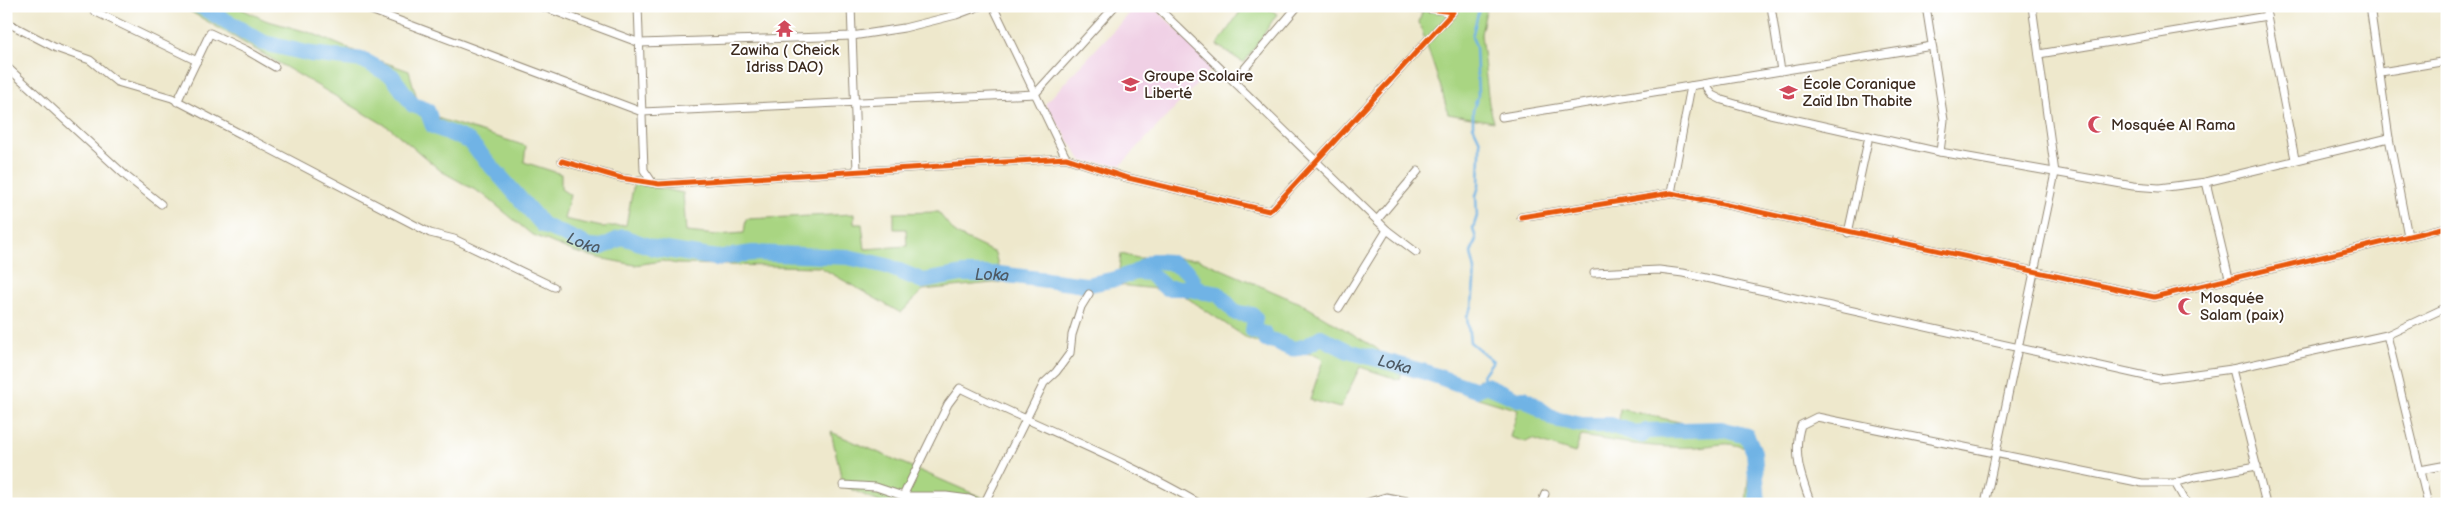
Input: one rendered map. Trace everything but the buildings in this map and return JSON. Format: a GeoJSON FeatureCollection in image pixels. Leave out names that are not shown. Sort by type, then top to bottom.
{"type":"FeatureCollection","features":[{"type":"Feature","properties":{"kind":"street"},"geometry":{"type":"LineString","coordinates":[[360,6],[642,112],[1035,94],[1115,6]]}},
{"type":"Feature","properties":{"kind":"street"},"geometry":{"type":"LineString","coordinates":[[383,15],[386,6]]}},
{"type":"Feature","properties":{"kind":"street"},"geometry":{"type":"LineString","coordinates":[[541,6],[640,43],[852,36],[904,28],[956,15],[980,6]]}},
{"type":"Feature","properties":{"kind":"street"},"geometry":{"type":"LineString","coordinates":[[638,6],[644,170],[652,182]]}},
{"type":"Feature","properties":{"kind":"street"},"geometry":{"type":"LineString","coordinates":[[851,6],[857,170]]}},
{"type":"Feature","properties":{"kind":"street"},"geometry":{"type":"LineString","coordinates":[[993,6],[1066,158]]}},
{"type":"Feature","properties":{"kind":"street"},"geometry":{"type":"LineString","coordinates":[[1156,6],[1377,220],[1416,252]]}},
{"type":"Feature","properties":{"kind":"street"},"geometry":{"type":"LineString","coordinates":[[1234,82],[1298,6]]}},
{"type":"Feature","properties":{"kind":"street"},"geometry":{"type":"LineString","coordinates":[[562,161],[621,178],[659,184],[1066,158],[1124,178],[1269,211],[1274,208],[1453,12],[1405,6]]}},
{"type":"Feature","properties":{"kind":"street"},"geometry":{"type":"LineString","coordinates":[[1771,6],[1781,71]]}},
{"type":"Feature","properties":{"kind":"street"},"geometry":{"type":"LineString","coordinates":[[1926,6],[1944,120],[1940,152]]}},
{"type":"Feature","properties":{"kind":"street"},"geometry":{"type":"LineString","coordinates":[[1986,504],[2055,173],[2032,6]]}},
{"type":"Feature","properties":{"kind":"street"},"geometry":{"type":"LineString","coordinates":[[2265,6],[2295,159]]}},
{"type":"Feature","properties":{"kind":"street"},"geometry":{"type":"LineString","coordinates":[[2370,6],[2389,138],[2408,236]]}},
{"type":"Feature","properties":{"kind":"street"},"geometry":{"type":"LineString","coordinates":[[94,11],[197,61]]}},
{"type":"Feature","properties":{"kind":"street"},"geometry":{"type":"LineString","coordinates":[[2039,54],[2267,16]]}},
{"type":"Feature","properties":{"kind":"street"},"geometry":{"type":"LineString","coordinates":[[6,22],[56,48],[90,60],[117,82],[177,102],[430,233],[454,239],[554,287]]}},
{"type":"Feature","properties":{"kind":"street"},"geometry":{"type":"LineString","coordinates":[[177,102],[210,34],[246,50],[275,67]]}},
{"type":"Feature","properties":{"kind":"street"},"geometry":{"type":"LineString","coordinates":[[1502,117],[1932,46]]}},
{"type":"Feature","properties":{"kind":"street"},"geometry":{"type":"LineString","coordinates":[[2381,72],[2447,61]]}},
{"type":"Feature","properties":{"kind":"street"},"geometry":{"type":"LineString","coordinates":[[6,66],[126,176],[161,204]]}},
{"type":"Feature","properties":{"kind":"street"},"geometry":{"type":"LineString","coordinates":[[1704,84],[1712,95],[1722,100],[1869,136],[1940,152],[2132,186],[2159,188],[2206,182],[2295,159],[2389,138]]}},
{"type":"Feature","properties":{"kind":"street"},"geometry":{"type":"LineString","coordinates":[[1671,193],[1691,86]]}},
{"type":"Feature","properties":{"kind":"street"},"geometry":{"type":"LineString","coordinates":[[1848,233],[1869,136]]}},
{"type":"Feature","properties":{"kind":"street"},"geometry":{"type":"LineString","coordinates":[[1377,220],[1418,171]]}},
{"type":"Feature","properties":{"kind":"street"},"geometry":{"type":"LineString","coordinates":[[2206,182],[2229,278]]}},
{"type":"Feature","properties":{"kind":"street"},"geometry":{"type":"LineString","coordinates":[[1520,217],[1671,193],[2149,297],[2447,227]]}},
{"type":"Feature","properties":{"kind":"street"},"geometry":{"type":"LineString","coordinates":[[1339,308],[1388,230]]}},
{"type":"Feature","properties":{"kind":"street"},"geometry":{"type":"LineString","coordinates":[[1594,273],[1659,270],[1683,273],[2018,346],[2159,379],[2232,369],[2387,335],[2447,307]]}},
{"type":"Feature","properties":{"kind":"street"},"geometry":{"type":"LineString","coordinates":[[843,485],[876,487],[903,496],[946,496],[969,499],[983,504],[1044,383],[1056,372],[1070,353],[1072,336],[1081,307],[1089,294]]}},
{"type":"Feature","properties":{"kind":"street"},"geometry":{"type":"LineString","coordinates":[[2387,335],[2428,504]]}},
{"type":"Feature","properties":{"kind":"street"},"geometry":{"type":"LineString","coordinates":[[2232,369],[2258,466],[2266,504]]}},
{"type":"Feature","properties":{"kind":"street"},"geometry":{"type":"LineString","coordinates":[[903,496],[948,404],[960,388],[1025,420],[1157,479],[1200,504]]}},
{"type":"Feature","properties":{"kind":"street"},"geometry":{"type":"LineString","coordinates":[[1811,504],[1800,473],[1796,440],[1801,425],[1817,417],[2142,483],[2175,483],[2194,477],[2258,466]]}},
{"type":"Feature","properties":{"kind":"street"},"geometry":{"type":"LineString","coordinates":[[2420,470],[2447,465]]}},
{"type":"Feature","properties":{"kind":"street"},"geometry":{"type":"LineString","coordinates":[[2175,483],[2186,504]]}},
{"type":"Feature","properties":{"kind":"street"},"geometry":{"type":"LineString","coordinates":[[1541,504],[1545,494]]}},
{"type":"Feature","properties":{"kind":"street"},"geometry":{"type":"LineString","coordinates":[[1362,504],[1386,496],[1423,504]]}},
{"type":"Feature","properties":{"kind":"shaded area","name":"Groupe Scolaire Liberté"},"geometry":{"type":"Polygon","coordinates":[[[1136,6],[1153,6],[1214,66],[1121,165],[1082,161],[1045,104],[1136,6]]]}},
{"type":"Feature","properties":{"kind":"green space"},"geometry":{"type":"Polygon","coordinates":[[[181,6],[235,6],[265,20],[311,33],[409,71],[418,102],[440,119],[526,146],[524,162],[561,174],[561,189],[570,195],[564,219],[602,227],[626,225],[634,183],[683,193],[686,232],[717,235],[744,233],[746,219],[854,214],[854,224],[862,224],[865,249],[907,246],[906,229],[894,229],[894,213],[938,212],[956,234],[995,253],[1002,282],[923,290],[901,313],[820,267],[677,264],[662,261],[635,265],[575,252],[531,234],[484,195],[441,171],[390,128],[181,6]]]}},
{"type":"Feature","properties":{"kind":"green space"},"geometry":{"type":"Polygon","coordinates":[[[1244,6],[1265,6],[1277,14],[1244,63],[1217,45],[1244,6]]]}},
{"type":"Feature","properties":{"kind":"green space"},"geometry":{"type":"Polygon","coordinates":[[[1424,6],[1487,6],[1481,34],[1489,104],[1494,122],[1448,114],[1419,22],[1424,6]]]}},
{"type":"Feature","properties":{"kind":"green space"},"geometry":{"type":"Polygon","coordinates":[[[1121,254],[1138,258],[1198,259],[1302,304],[1376,348],[1391,362],[1403,366],[1400,380],[1360,367],[1340,408],[1310,400],[1323,360],[1317,355],[1272,348],[1248,339],[1177,291],[1117,285],[1121,254]]]}},
{"type":"Feature","properties":{"kind":"green space"},"geometry":{"type":"Polygon","coordinates":[[[1479,379],[1516,390],[1533,405],[1551,410],[1580,423],[1619,423],[1620,409],[1711,429],[1730,427],[1747,430],[1755,448],[1763,504],[1746,504],[1750,457],[1745,448],[1732,444],[1697,447],[1653,446],[1581,436],[1575,453],[1532,439],[1526,442],[1510,437],[1518,410],[1475,397],[1479,379]]]}},
{"type":"Feature","properties":{"kind":"green space"},"geometry":{"type":"Polygon","coordinates":[[[831,432],[997,504],[883,504],[843,485],[831,432]]]}},
{"type":"Feature","properties":{"kind":"waterway","name":"Loka"},"geometry":{"type":"LineString","coordinates":[[200,6],[264,43],[311,54],[363,60],[392,76],[413,105],[427,110],[433,126],[469,141],[543,225],[590,246],[602,247],[623,237],[654,248],[717,258],[753,253],[848,257],[887,266],[923,281],[962,274],[999,274],[1086,285],[1116,279],[1136,272],[1149,273],[1166,288],[1184,288],[1218,294],[1236,313],[1253,315],[1255,318],[1253,331],[1264,334],[1266,340],[1271,340],[1290,348],[1304,347],[1321,337],[1348,351],[1425,372],[1476,390],[1486,385],[1518,399],[1524,398],[1554,419],[1582,425],[1610,425],[1642,435],[1646,431],[1721,429],[1747,436],[1754,452],[1758,504]]}},
{"type":"Feature","properties":{"kind":"waterway"},"geometry":{"type":"LineString","coordinates":[[1480,6],[1472,37],[1476,46],[1478,96],[1473,110],[1473,126],[1480,141],[1480,154],[1479,186],[1476,196],[1477,216],[1473,228],[1476,239],[1471,253],[1475,270],[1472,307],[1467,316],[1470,342],[1493,361],[1483,375],[1486,385]]}},
{"type":"Feature","properties":{"kind":"waterway"},"geometry":{"type":"LineString","coordinates":[[1136,272],[1153,261],[1169,262],[1188,272],[1195,285],[1204,292]]}},
{"type":"Feature","properties":{"kind":"cycle path"},"geometry":{"type":"LineString","coordinates":[[562,161],[621,178],[659,184],[1066,158],[1124,177],[1269,211],[1453,12],[1405,6]]}},
{"type":"Feature","properties":{"kind":"cycle path"},"geometry":{"type":"LineString","coordinates":[[1521,217],[1671,193],[2154,297],[2447,227]]}},
{"type":"Feature","properties":{"kind":"place","name":"Zawiha ( Cheick Idriss DAO)"},"geometry":{"type":"Point","coordinates":[785,29]}},
{"type":"Feature","properties":{"kind":"place","name":"Groupe Scolaire Liberté"},"geometry":{"type":"Point","coordinates":[1130,85]}},
{"type":"Feature","properties":{"kind":"place","name":"École Coranique Zaïd Ibn Thabite"},"geometry":{"type":"Point","coordinates":[1789,93]}},
{"type":"Feature","properties":{"kind":"place","name":"Mosquée Al Rama"},"geometry":{"type":"Point","coordinates":[2097,125]}},
{"type":"Feature","properties":{"kind":"place","name":"Mosquée Salam (paix)"},"geometry":{"type":"Point","coordinates":[2186,307]}}]}
